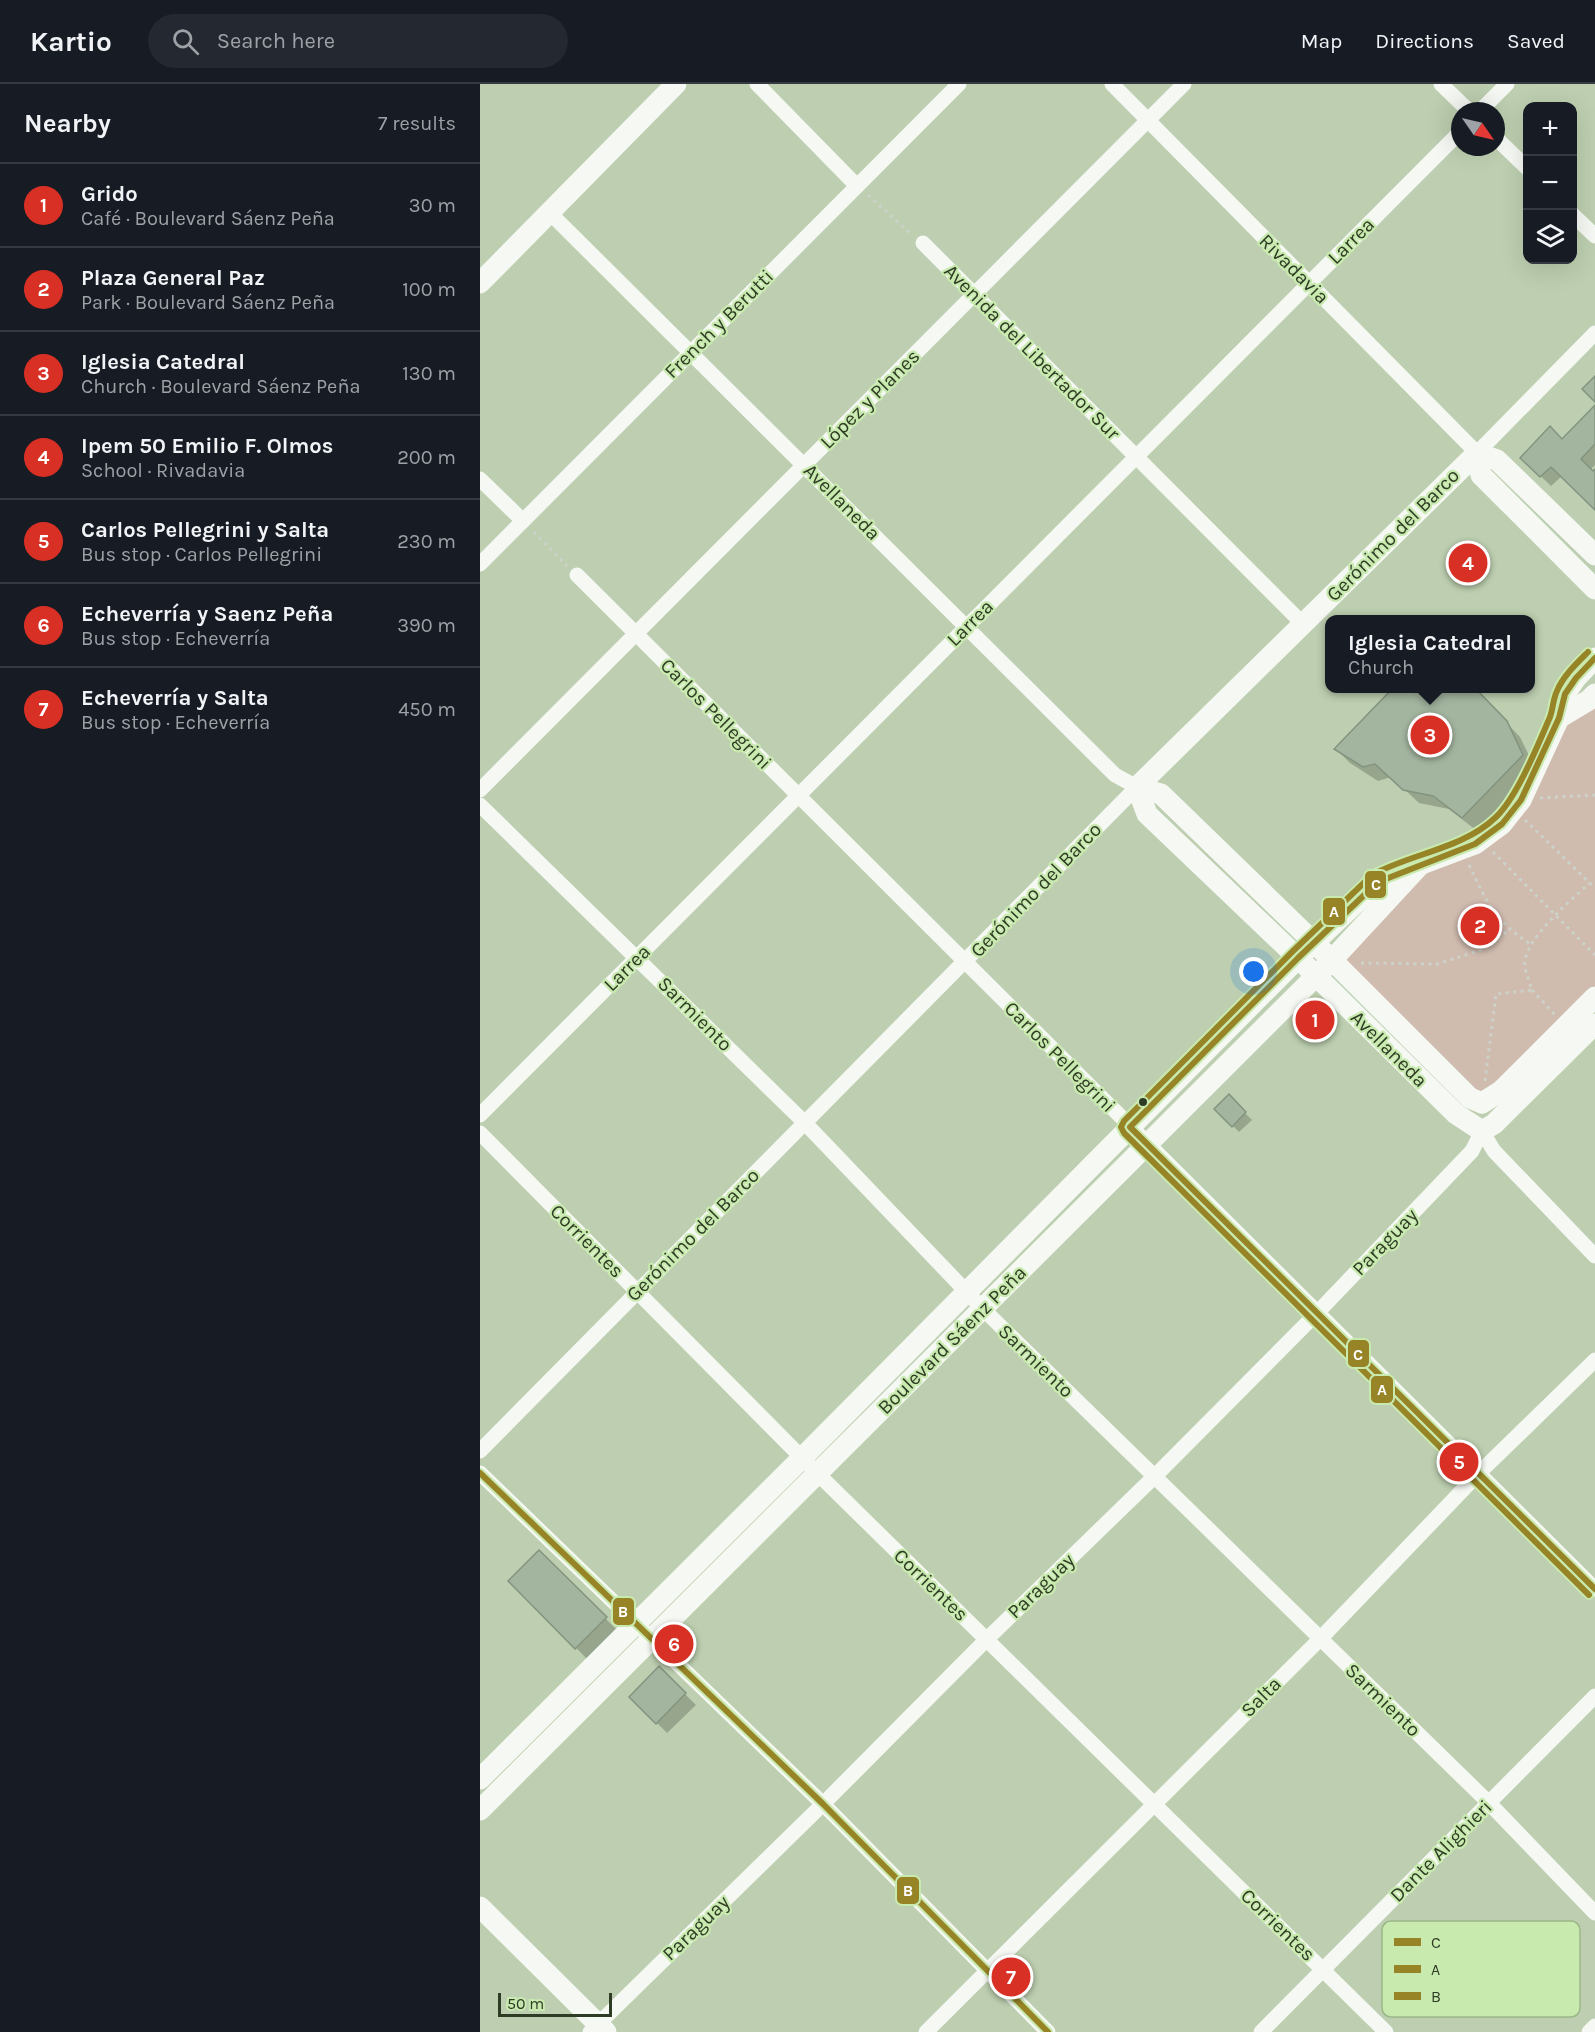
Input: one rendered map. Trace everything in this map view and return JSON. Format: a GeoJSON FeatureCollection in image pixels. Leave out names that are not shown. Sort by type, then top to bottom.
{"type":"FeatureCollection","features":[{"type":"Feature","properties":{"kind":"main road"},"geometry":{"type":"LineString","coordinates":[[480,282],[676,84]]}},
{"type":"Feature","properties":{"kind":"main road","name":"Rivadavia"},"geometry":{"type":"LineString","coordinates":[[1595,555],[1497,460],[1477,453],[1481,475],[1595,589]]}},
{"type":"Feature","properties":{"kind":"main road","name":"Gerónimo del Barco"},"geometry":{"type":"LineString","coordinates":[[1137,787],[1477,453]]}},
{"type":"Feature","properties":{"kind":"main road","name":"Boulevard Sáenz Peña"},"geometry":{"type":"LineString","coordinates":[[480,1779],[1298,958],[1378,882],[1462,850],[1482,840],[1502,824],[1518,805],[1559,718],[1565,694],[1595,658]]}},
{"type":"Feature","properties":{"kind":"main road"},"geometry":{"type":"LineString","coordinates":[[1559,718],[1595,694]]}},
{"type":"Feature","properties":{"kind":"main road","name":"Avellaneda"},"geometry":{"type":"LineString","coordinates":[[1137,787],[1161,794],[1315,942],[1470,1098],[1482,1103]]}},
{"type":"Feature","properties":{"kind":"main road","name":"Avellaneda"},"geometry":{"type":"LineString","coordinates":[[1137,787],[1147,814],[1298,958],[1456,1114],[1482,1131]]}},
{"type":"Feature","properties":{"kind":"main road","name":"Boulevard Sáenz Peña"},"geometry":{"type":"LineString","coordinates":[[480,1810],[1332,960],[1420,865]]}},
{"type":"Feature","properties":{"kind":"main road"},"geometry":{"type":"LineString","coordinates":[[1482,1131],[1482,1103],[1501,1091],[1595,997]]}},
{"type":"Feature","properties":{"kind":"main road","name":"Paraguay"},"geometry":{"type":"LineString","coordinates":[[1482,1131],[1494,1124],[1595,1024]]}},
{"type":"Feature","properties":{"kind":"main road"},"geometry":{"type":"LineString","coordinates":[[480,1906],[598,2029]]}},
{"type":"Feature","properties":{"kind":"street"},"geometry":{"type":"LineString","coordinates":[[757,84],[857,186]]}},
{"type":"Feature","properties":{"kind":"street","name":"French y Berutti"},"geometry":{"type":"LineString","coordinates":[[480,564],[959,84]]}},
{"type":"Feature","properties":{"kind":"street","name":"Rivadavia"},"geometry":{"type":"LineString","coordinates":[[1112,84],[1477,453]]}},
{"type":"Feature","properties":{"kind":"street","name":"López y Planes"},"geometry":{"type":"LineString","coordinates":[[480,790],[1184,84]]}},
{"type":"Feature","properties":{"kind":"street"},"geometry":{"type":"LineString","coordinates":[[1441,84],[1459,102]]}},
{"type":"Feature","properties":{"kind":"street"},"geometry":{"type":"LineString","coordinates":[[1489,102],[1507,84]]}},
{"type":"Feature","properties":{"kind":"street","name":"Larrea"},"geometry":{"type":"LineString","coordinates":[[480,1115],[1451,141]]}},
{"type":"Feature","properties":{"kind":"street"},"geometry":{"type":"LineString","coordinates":[[1505,147],[1523,165]]}},
{"type":"Feature","properties":{"kind":"street","name":"Avellaneda"},"geometry":{"type":"LineString","coordinates":[[550,213],[1115,775],[1137,787]]}},
{"type":"Feature","properties":{"kind":"street"},"geometry":{"type":"LineString","coordinates":[[1577,219],[1595,236]]}},
{"type":"Feature","properties":{"kind":"street","name":"Avenida del Libertador Sur"},"geometry":{"type":"LineString","coordinates":[[923,243],[1303,624]]}},
{"type":"Feature","properties":{"kind":"street","name":"Gerónimo del Barco"},"geometry":{"type":"LineString","coordinates":[[1477,453],[1595,333]]}},
{"type":"Feature","properties":{"kind":"street"},"geometry":{"type":"LineString","coordinates":[[480,479],[523,521]]}},
{"type":"Feature","properties":{"kind":"street","name":"Carlos Pellegrini"},"geometry":{"type":"LineString","coordinates":[[577,575],[1595,1589]]}},
{"type":"Feature","properties":{"kind":"street","name":"Gerónimo del Barco"},"geometry":{"type":"LineString","coordinates":[[480,1451],[1137,787]]}},
{"type":"Feature","properties":{"kind":"street","name":"Sarmiento"},"geometry":{"type":"LineString","coordinates":[[480,805],[805,1123],[983,1310],[1489,1803],[1595,1913]]}},
{"type":"Feature","properties":{"kind":"street","name":"Avellaneda"},"geometry":{"type":"LineString","coordinates":[[1482,1131],[1494,1151],[1595,1256]]}},
{"type":"Feature","properties":{"kind":"street","name":"Paraguay"},"geometry":{"type":"LineString","coordinates":[[598,2029],[987,1639],[1155,1476],[1317,1313],[1472,1151],[1482,1131]]}},
{"type":"Feature","properties":{"kind":"street","name":"Corrientes"},"geometry":{"type":"LineString","coordinates":[[480,1133],[818,1474],[1386,2032]]}},
{"type":"Feature","properties":{"kind":"street","name":"Salta"},"geometry":{"type":"LineString","coordinates":[[926,2032],[1320,1639],[1479,1473],[1595,1360]]}},
{"type":"Feature","properties":{"kind":"street"},"geometry":{"type":"LineString","coordinates":[[480,1473],[823,1804],[1047,2032]]}},
{"type":"Feature","properties":{"kind":"street","name":"Dante Alighieri"},"geometry":{"type":"LineString","coordinates":[[1261,2032],[1595,1696]]}},
{"type":"Feature","properties":{"kind":"street"},"geometry":{"type":"LineString","coordinates":[[1589,2032],[1595,2026]]}},
{"type":"Feature","properties":{"kind":"path"},"geometry":{"type":"LineString","coordinates":[[857,186],[923,243]]}},
{"type":"Feature","properties":{"kind":"path"},"geometry":{"type":"LineString","coordinates":[[523,521],[577,575]]}},
{"type":"Feature","properties":{"kind":"path"},"geometry":{"type":"LineString","coordinates":[[1518,805],[1595,795]]}},
{"type":"Feature","properties":{"kind":"path"},"geometry":{"type":"LineString","coordinates":[[1518,805],[1595,888]]}},
{"type":"Feature","properties":{"kind":"path"},"geometry":{"type":"LineString","coordinates":[[1482,840],[1595,955]]}},
{"type":"Feature","properties":{"kind":"path"},"geometry":{"type":"LineString","coordinates":[[1462,850],[1490,908],[1509,930],[1530,944]]}},
{"type":"Feature","properties":{"kind":"path"},"geometry":{"type":"LineString","coordinates":[[1565,1027],[1532,990],[1524,966],[1530,944],[1589,883]]}},
{"type":"Feature","properties":{"kind":"path"},"geometry":{"type":"LineString","coordinates":[[1332,960],[1353,963],[1437,964],[1481,950],[1509,930]]}},
{"type":"Feature","properties":{"kind":"path"},"geometry":{"type":"LineString","coordinates":[[1482,1103],[1496,994],[1532,990]]}},
{"type":"Feature","properties":{"kind":"shaded area"},"geometry":{"type":"Polygon","coordinates":[[[1595,694],[1595,997],[1482,1103],[1332,960],[1420,865],[1488,835],[1559,718],[1595,694]]]}},
{"type":"Feature","properties":{"kind":"building"},"geometry":{"type":"Polygon","coordinates":[[[1595,376],[1595,402],[1582,389],[1595,376]]]}},
{"type":"Feature","properties":{"kind":"building"},"geometry":{"type":"Polygon","coordinates":[[[1595,405],[1595,444],[1581,459],[1593,471],[1595,469],[1595,510],[1551,467],[1540,477],[1520,458],[1550,426],[1562,439],[1595,405]]]}},
{"type":"Feature","properties":{"kind":"building"},"geometry":{"type":"Polygon","coordinates":[[[1388,693],[1480,693],[1507,721],[1523,755],[1462,818],[1433,796],[1403,790],[1375,764],[1363,767],[1334,749],[1388,693]]]}},
{"type":"Feature","properties":{"kind":"building"},"geometry":{"type":"Polygon","coordinates":[[[1229,1094],[1246,1112],[1232,1127],[1214,1109],[1229,1094]]]}},
{"type":"Feature","properties":{"kind":"building"},"geometry":{"type":"Polygon","coordinates":[[[539,1550],[607,1617],[575,1649],[508,1581],[539,1550]]]}},
{"type":"Feature","properties":{"kind":"building"},"geometry":{"type":"Polygon","coordinates":[[[659,1666],[686,1693],[656,1724],[629,1697],[659,1666]]]}},
{"type":"Feature","properties":{"kind":"transit line","name":"A"},"geometry":{"type":"LineString","coordinates":[[1588,652],[1560,685],[1550,717],[1526,770],[1512,797],[1496,817],[1483,828],[1453,844],[1372,875],[1292,952],[1124,1121],[1121,1127],[1124,1133],[1589,1595]]}},
{"type":"Feature","properties":{"kind":"transit line","name":"C"},"geometry":{"type":"LineString","coordinates":[[1595,658],[1565,694],[1559,718],[1521,800],[1502,824],[1475,844],[1378,882],[1298,958],[1130,1127],[1595,1589]]}},
{"type":"Feature","properties":{"kind":"transit line","name":"B"},"geometry":{"type":"LineString","coordinates":[[480,1473],[823,1804],[1048,2032]]}},
{"type":"Feature","properties":{"kind":"place","name":"Ipem 50 Emilio F. Olmos"},"geometry":{"type":"Point","coordinates":[1468,563]}},
{"type":"Feature","properties":{"kind":"place","name":"Iglesia Catedral"},"geometry":{"type":"Point","coordinates":[1430,735]}},
{"type":"Feature","properties":{"kind":"place","name":"Plaza General Paz"},"geometry":{"type":"Point","coordinates":[1480,926]}},
{"type":"Feature","properties":{"kind":"place","name":"Grido"},"geometry":{"type":"Point","coordinates":[1315,1020]}},
{"type":"Feature","properties":{"kind":"place","name":"Carlos Pellegrini y Salta"},"geometry":{"type":"Point","coordinates":[1459,1462]}},
{"type":"Feature","properties":{"kind":"place","name":"Echeverría y Saenz Peña"},"geometry":{"type":"Point","coordinates":[674,1644]}},
{"type":"Feature","properties":{"kind":"place","name":"Echeverría y Salta"},"geometry":{"type":"Point","coordinates":[1011,1977]}}]}
